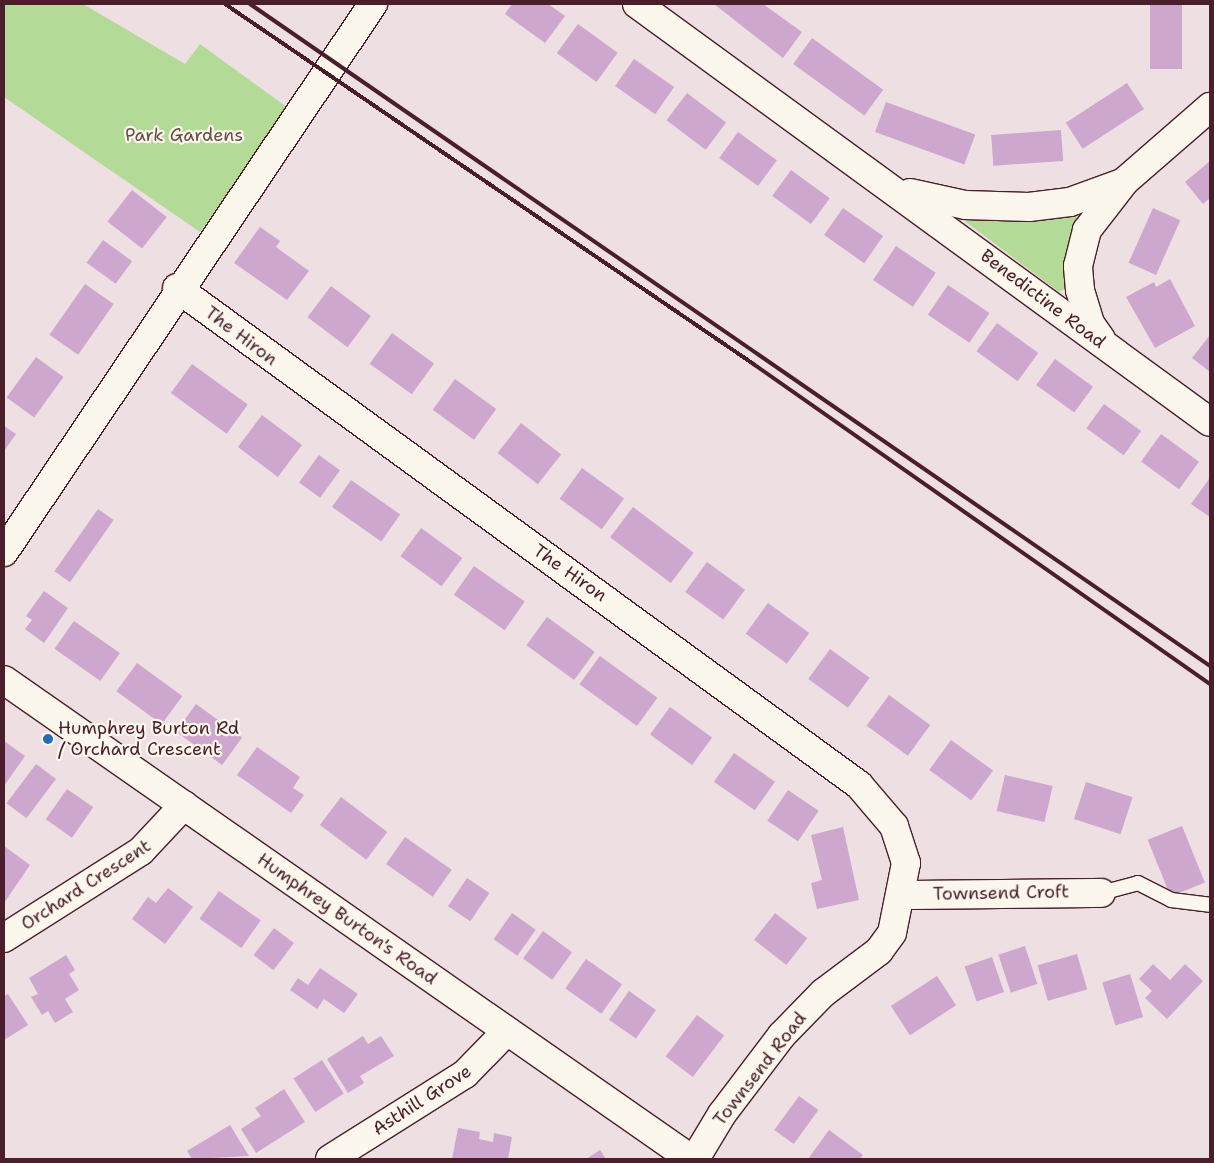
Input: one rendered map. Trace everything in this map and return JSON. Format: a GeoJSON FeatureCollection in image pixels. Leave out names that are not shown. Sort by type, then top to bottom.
{"type":"FeatureCollection","features":[{"type":"Feature","properties":{"kind":"street"},"geometry":{"type":"LineString","coordinates":[[4,552],[178,288],[373,4]]}},
{"type":"Feature","properties":{"kind":"street","name":"Benedictine Road"},"geometry":{"type":"LineString","coordinates":[[637,4],[895,189],[1111,350]]}},
{"type":"Feature","properties":{"kind":"street","name":"Benedictine Road"},"geometry":{"type":"LineString","coordinates":[[1111,350],[1084,308],[1078,266],[1087,230],[1125,181],[1210,107]]}},
{"type":"Feature","properties":{"kind":"street","name":"Benedictine Road"},"geometry":{"type":"LineString","coordinates":[[895,189],[942,202],[1029,208],[1090,196],[1125,181]]}},
{"type":"Feature","properties":{"kind":"street","name":"The Hiron"},"geometry":{"type":"LineString","coordinates":[[178,288],[859,785],[884,810],[902,842],[906,863],[901,895]]}},
{"type":"Feature","properties":{"kind":"street"},"geometry":{"type":"LineString","coordinates":[[1111,350],[1210,422]]}},
{"type":"Feature","properties":{"kind":"street","name":"Humphrey Burton's Road"},"geometry":{"type":"LineString","coordinates":[[4,680],[691,1159]]}},
{"type":"Feature","properties":{"kind":"street","name":"Orchard Crescent"},"geometry":{"type":"LineString","coordinates":[[4,938],[141,851],[184,805]]}},
{"type":"Feature","properties":{"kind":"street","name":"Townsend Croft"},"geometry":{"type":"LineString","coordinates":[[901,895],[1101,894]]}},
{"type":"Feature","properties":{"kind":"street","name":"Townsend Road"},"geometry":{"type":"LineString","coordinates":[[695,1159],[782,1035],[823,993],[886,943],[898,921],[901,895]]}},
{"type":"Feature","properties":{"kind":"street","name":"Asthill Grove"},"geometry":{"type":"LineString","coordinates":[[330,1159],[465,1074],[507,1032]]}},
{"type":"Feature","properties":{"kind":"lane"},"geometry":{"type":"LineString","coordinates":[[1101,894],[1138,883],[1171,900],[1210,905]]}},
{"type":"Feature","properties":{"kind":"green space","name":"Park Gardens"},"geometry":{"type":"Polygon","coordinates":[[[4,4],[83,4],[185,64],[200,44],[288,108],[200,232],[4,97],[4,4]]]}},
{"type":"Feature","properties":{"kind":"green space"},"geometry":{"type":"Polygon","coordinates":[[[1074,213],[1079,222],[1066,288],[1059,292],[962,219],[1074,213]]]}},
{"type":"Feature","properties":{"kind":"building"},"geometry":{"type":"Polygon","coordinates":[[[512,4],[548,4],[565,16],[545,43],[505,14],[512,4]]]}},
{"type":"Feature","properties":{"kind":"building"},"geometry":{"type":"Polygon","coordinates":[[[714,4],[763,4],[802,32],[783,58],[714,4]]]}},
{"type":"Feature","properties":{"kind":"building"},"geometry":{"type":"Polygon","coordinates":[[[1150,4],[1182,4],[1182,69],[1150,69],[1150,4]]]}},
{"type":"Feature","properties":{"kind":"building"},"geometry":{"type":"Polygon","coordinates":[[[578,24],[618,53],[596,82],[557,53],[578,24]]]}},
{"type":"Feature","properties":{"kind":"building"},"geometry":{"type":"Polygon","coordinates":[[[812,38],[883,90],[864,116],[793,64],[812,38]]]}},
{"type":"Feature","properties":{"kind":"building"},"geometry":{"type":"Polygon","coordinates":[[[634,59],[674,87],[655,114],[615,86],[634,59]]]}},
{"type":"Feature","properties":{"kind":"building"},"geometry":{"type":"Polygon","coordinates":[[[1127,83],[1144,109],[1083,149],[1066,123],[1127,83]]]}},
{"type":"Feature","properties":{"kind":"building"},"geometry":{"type":"Polygon","coordinates":[[[687,93],[726,122],[706,150],[667,120],[687,93]]]}},
{"type":"Feature","properties":{"kind":"building"},"geometry":{"type":"Polygon","coordinates":[[[886,102],[975,134],[964,165],[875,132],[886,102]]]}},
{"type":"Feature","properties":{"kind":"building"},"geometry":{"type":"Polygon","coordinates":[[[1061,130],[1063,161],[993,166],[991,135],[1061,130]]]}},
{"type":"Feature","properties":{"kind":"building"},"geometry":{"type":"Polygon","coordinates":[[[738,132],[777,160],[758,186],[719,158],[738,132]]]}},
{"type":"Feature","properties":{"kind":"building"},"geometry":{"type":"Polygon","coordinates":[[[1210,161],[1210,198],[1203,204],[1185,182],[1210,161]]]}},
{"type":"Feature","properties":{"kind":"building"},"geometry":{"type":"Polygon","coordinates":[[[791,170],[830,198],[811,224],[772,196],[791,170]]]}},
{"type":"Feature","properties":{"kind":"building"},"geometry":{"type":"Polygon","coordinates":[[[132,190],[167,217],[142,249],[107,222],[132,190]]]}},
{"type":"Feature","properties":{"kind":"building"},"geometry":{"type":"Polygon","coordinates":[[[843,208],[883,236],[864,263],[824,235],[843,208]]]}},
{"type":"Feature","properties":{"kind":"building"},"geometry":{"type":"Polygon","coordinates":[[[1153,208],[1180,220],[1156,275],[1129,263],[1153,208]]]}},
{"type":"Feature","properties":{"kind":"building"},"geometry":{"type":"Polygon","coordinates":[[[260,227],[280,241],[276,247],[309,271],[287,300],[234,263],[260,227]]]}},
{"type":"Feature","properties":{"kind":"building"},"geometry":{"type":"Polygon","coordinates":[[[103,240],[132,261],[116,284],[87,263],[103,240]]]}},
{"type":"Feature","properties":{"kind":"building"},"geometry":{"type":"Polygon","coordinates":[[[896,246],[936,273],[913,307],[873,280],[896,246]]]}},
{"type":"Feature","properties":{"kind":"building"},"geometry":{"type":"Polygon","coordinates":[[[1170,279],[1195,326],[1155,348],[1126,297],[1154,282],[1156,287],[1170,279]]]}},
{"type":"Feature","properties":{"kind":"building"},"geometry":{"type":"Polygon","coordinates":[[[85,284],[114,304],[78,355],[49,335],[85,284]]]}},
{"type":"Feature","properties":{"kind":"building"},"geometry":{"type":"Polygon","coordinates":[[[948,285],[989,313],[969,343],[928,315],[948,285]]]}},
{"type":"Feature","properties":{"kind":"building"},"geometry":{"type":"Polygon","coordinates":[[[331,286],[371,316],[347,347],[308,317],[331,286]]]}},
{"type":"Feature","properties":{"kind":"building"},"geometry":{"type":"Polygon","coordinates":[[[997,323],[1038,353],[1018,381],[976,351],[997,323]]]}},
{"type":"Feature","properties":{"kind":"building"},"geometry":{"type":"Polygon","coordinates":[[[392,333],[434,364],[412,394],[370,364],[392,333]]]}},
{"type":"Feature","properties":{"kind":"building"},"geometry":{"type":"Polygon","coordinates":[[[1210,335],[1210,372],[1192,358],[1210,335]]]}},
{"type":"Feature","properties":{"kind":"building"},"geometry":{"type":"Polygon","coordinates":[[[36,357],[64,377],[34,417],[7,397],[36,357]]]}},
{"type":"Feature","properties":{"kind":"building"},"geometry":{"type":"Polygon","coordinates":[[[1055,359],[1093,387],[1074,413],[1036,385],[1055,359]]]}},
{"type":"Feature","properties":{"kind":"building"},"geometry":{"type":"Polygon","coordinates":[[[192,364],[248,405],[227,434],[171,393],[192,364]]]}},
{"type":"Feature","properties":{"kind":"building"},"geometry":{"type":"Polygon","coordinates":[[[455,379],[496,409],[474,440],[433,410],[455,379]]]}},
{"type":"Feature","properties":{"kind":"building"},"geometry":{"type":"Polygon","coordinates":[[[1104,404],[1141,431],[1124,455],[1086,428],[1104,404]]]}},
{"type":"Feature","properties":{"kind":"building"},"geometry":{"type":"Polygon","coordinates":[[[262,415],[302,445],[278,477],[238,447],[262,415]]]}},
{"type":"Feature","properties":{"kind":"building"},"geometry":{"type":"Polygon","coordinates":[[[521,423],[561,454],[538,484],[498,453],[521,423]]]}},
{"type":"Feature","properties":{"kind":"building"},"geometry":{"type":"Polygon","coordinates":[[[4,426],[16,434],[4,451],[4,426]]]}},
{"type":"Feature","properties":{"kind":"building"},"geometry":{"type":"Polygon","coordinates":[[[1161,434],[1199,462],[1179,489],[1141,462],[1161,434]]]}},
{"type":"Feature","properties":{"kind":"building"},"geometry":{"type":"Polygon","coordinates":[[[319,455],[340,470],[320,498],[299,483],[319,455]]]}},
{"type":"Feature","properties":{"kind":"building"},"geometry":{"type":"Polygon","coordinates":[[[582,468],[624,499],[602,529],[560,499],[582,468]]]}},
{"type":"Feature","properties":{"kind":"building"},"geometry":{"type":"Polygon","coordinates":[[[351,480],[400,514],[381,541],[332,507],[351,480]]]}},
{"type":"Feature","properties":{"kind":"building"},"geometry":{"type":"Polygon","coordinates":[[[1210,480],[1210,517],[1191,504],[1210,480]]]}},
{"type":"Feature","properties":{"kind":"building"},"geometry":{"type":"Polygon","coordinates":[[[633,507],[694,553],[671,583],[610,537],[633,507]]]}},
{"type":"Feature","properties":{"kind":"building"},"geometry":{"type":"Polygon","coordinates":[[[98,509],[114,520],[70,582],[54,571],[98,509]]]}},
{"type":"Feature","properties":{"kind":"building"},"geometry":{"type":"Polygon","coordinates":[[[421,528],[462,558],[442,586],[400,556],[421,528]]]}},
{"type":"Feature","properties":{"kind":"building"},"geometry":{"type":"Polygon","coordinates":[[[707,562],[745,590],[723,620],[685,592],[707,562]]]}},
{"type":"Feature","properties":{"kind":"building"},"geometry":{"type":"Polygon","coordinates":[[[474,566],[525,602],[505,630],[454,595],[474,566]]]}},
{"type":"Feature","properties":{"kind":"building"},"geometry":{"type":"Polygon","coordinates":[[[44,591],[68,608],[44,643],[25,629],[32,620],[26,616],[44,591]]]}},
{"type":"Feature","properties":{"kind":"building"},"geometry":{"type":"Polygon","coordinates":[[[768,603],[809,633],[787,664],[746,634],[768,603]]]}},
{"type":"Feature","properties":{"kind":"building"},"geometry":{"type":"Polygon","coordinates":[[[547,617],[595,652],[574,680],[526,645],[547,617]]]}},
{"type":"Feature","properties":{"kind":"building"},"geometry":{"type":"Polygon","coordinates":[[[74,621],[120,653],[100,681],[54,649],[74,621]]]}},
{"type":"Feature","properties":{"kind":"building"},"geometry":{"type":"Polygon","coordinates":[[[830,649],[870,678],[848,708],[808,679],[830,649]]]}},
{"type":"Feature","properties":{"kind":"building"},"geometry":{"type":"Polygon","coordinates":[[[600,656],[657,698],[637,726],[579,684],[600,656]]]}},
{"type":"Feature","properties":{"kind":"building"},"geometry":{"type":"Polygon","coordinates":[[[137,663],[182,696],[162,724],[116,691],[137,663]]]}},
{"type":"Feature","properties":{"kind":"building"},"geometry":{"type":"Polygon","coordinates":[[[889,695],[930,725],[908,756],[867,726],[889,695]]]}},
{"type":"Feature","properties":{"kind":"building"},"geometry":{"type":"Polygon","coordinates":[[[196,704],[242,738],[222,765],[176,732],[196,704]]]}},
{"type":"Feature","properties":{"kind":"building"},"geometry":{"type":"Polygon","coordinates":[[[670,707],[712,738],[692,765],[650,735],[670,707]]]}},
{"type":"Feature","properties":{"kind":"building"},"geometry":{"type":"Polygon","coordinates":[[[951,740],[993,771],[971,800],[929,770],[951,740]]]}},
{"type":"Feature","properties":{"kind":"building"},"geometry":{"type":"Polygon","coordinates":[[[4,741],[25,756],[4,786],[4,741]]]}},
{"type":"Feature","properties":{"kind":"building"},"geometry":{"type":"Polygon","coordinates":[[[257,747],[300,777],[293,788],[304,795],[291,813],[237,775],[257,747]]]}},
{"type":"Feature","properties":{"kind":"building"},"geometry":{"type":"Polygon","coordinates":[[[734,753],[775,782],[755,810],[714,782],[734,753]]]}},
{"type":"Feature","properties":{"kind":"building"},"geometry":{"type":"Polygon","coordinates":[[[36,764],[56,779],[26,818],[7,803],[36,764]]]}},
{"type":"Feature","properties":{"kind":"building"},"geometry":{"type":"Polygon","coordinates":[[[1005,775],[1053,786],[1044,822],[997,811],[1005,775]]]}},
{"type":"Feature","properties":{"kind":"building"},"geometry":{"type":"Polygon","coordinates":[[[1086,782],[1133,797],[1121,834],[1074,819],[1086,782]]]}},
{"type":"Feature","properties":{"kind":"building"},"geometry":{"type":"Polygon","coordinates":[[[67,789],[93,807],[72,838],[46,819],[67,789]]]}},
{"type":"Feature","properties":{"kind":"building"},"geometry":{"type":"Polygon","coordinates":[[[788,790],[819,811],[798,841],[767,821],[788,790]]]}},
{"type":"Feature","properties":{"kind":"building"},"geometry":{"type":"Polygon","coordinates":[[[341,797],[387,832],[366,860],[320,825],[341,797]]]}},
{"type":"Feature","properties":{"kind":"building"},"geometry":{"type":"Polygon","coordinates":[[[1182,826],[1205,883],[1171,896],[1148,840],[1182,826]]]}},
{"type":"Feature","properties":{"kind":"building"},"geometry":{"type":"Polygon","coordinates":[[[843,827],[859,900],[817,909],[811,883],[822,880],[811,835],[843,827]]]}},
{"type":"Feature","properties":{"kind":"building"},"geometry":{"type":"Polygon","coordinates":[[[405,837],[452,870],[433,897],[386,864],[405,837]]]}},
{"type":"Feature","properties":{"kind":"building"},"geometry":{"type":"Polygon","coordinates":[[[4,846],[30,865],[4,903],[4,846]]]}},
{"type":"Feature","properties":{"kind":"building"},"geometry":{"type":"Polygon","coordinates":[[[467,878],[489,893],[470,921],[448,906],[467,878]]]}},
{"type":"Feature","properties":{"kind":"building"},"geometry":{"type":"Polygon","coordinates":[[[168,888],[193,907],[165,944],[132,919],[148,897],[156,903],[168,888]]]}},
{"type":"Feature","properties":{"kind":"building"},"geometry":{"type":"Polygon","coordinates":[[[219,891],[261,920],[241,948],[199,919],[219,891]]]}},
{"type":"Feature","properties":{"kind":"building"},"geometry":{"type":"Polygon","coordinates":[[[512,913],[536,930],[517,956],[494,939],[512,913]]]}},
{"type":"Feature","properties":{"kind":"building"},"geometry":{"type":"Polygon","coordinates":[[[775,913],[807,938],[786,965],[754,940],[775,913]]]}},
{"type":"Feature","properties":{"kind":"building"},"geometry":{"type":"Polygon","coordinates":[[[274,928],[294,943],[274,970],[254,955],[274,928]]]}},
{"type":"Feature","properties":{"kind":"building"},"geometry":{"type":"Polygon","coordinates":[[[543,931],[572,952],[552,980],[523,959],[543,931]]]}},
{"type":"Feature","properties":{"kind":"building"},"geometry":{"type":"Polygon","coordinates":[[[1025,946],[1037,984],[1011,993],[998,955],[1025,946]]]}},
{"type":"Feature","properties":{"kind":"building"},"geometry":{"type":"Polygon","coordinates":[[[1077,954],[1087,990],[1048,1001],[1038,965],[1077,954]]]}},
{"type":"Feature","properties":{"kind":"building"},"geometry":{"type":"Polygon","coordinates":[[[66,955],[75,970],[69,974],[79,990],[65,999],[73,1012],[55,1023],[48,1011],[42,1015],[31,997],[38,994],[29,978],[66,955]]]}},
{"type":"Feature","properties":{"kind":"building"},"geometry":{"type":"Polygon","coordinates":[[[992,957],[1004,992],[977,1001],[965,966],[992,957]]]}},
{"type":"Feature","properties":{"kind":"building"},"geometry":{"type":"Polygon","coordinates":[[[586,959],[622,984],[601,1014],[565,988],[586,959]]]}},
{"type":"Feature","properties":{"kind":"building"},"geometry":{"type":"Polygon","coordinates":[[[1153,964],[1170,980],[1185,964],[1203,981],[1167,1019],[1145,998],[1152,991],[1139,979],[1153,964]]]}},
{"type":"Feature","properties":{"kind":"building"},"geometry":{"type":"Polygon","coordinates":[[[320,968],[358,994],[344,1013],[324,999],[317,1009],[290,990],[298,978],[308,985],[320,968]]]}},
{"type":"Feature","properties":{"kind":"building"},"geometry":{"type":"Polygon","coordinates":[[[1130,974],[1143,1017],[1115,1026],[1102,982],[1130,974]]]}},
{"type":"Feature","properties":{"kind":"building"},"geometry":{"type":"Polygon","coordinates":[[[937,976],[956,1005],[910,1035],[891,1006],[937,976]]]}},
{"type":"Feature","properties":{"kind":"building"},"geometry":{"type":"Polygon","coordinates":[[[629,991],[656,1010],[636,1039],[609,1020],[629,991]]]}},
{"type":"Feature","properties":{"kind":"building"},"geometry":{"type":"Polygon","coordinates":[[[8,994],[28,1025],[4,1040],[4,996],[8,994]]]}},
{"type":"Feature","properties":{"kind":"building"},"geometry":{"type":"Polygon","coordinates":[[[697,1015],[724,1035],[693,1077],[666,1057],[697,1015]]]}},
{"type":"Feature","properties":{"kind":"building"},"geometry":{"type":"Polygon","coordinates":[[[363,1036],[368,1044],[381,1036],[394,1056],[360,1076],[364,1083],[348,1093],[327,1059],[363,1036]]]}},
{"type":"Feature","properties":{"kind":"building"},"geometry":{"type":"Polygon","coordinates":[[[322,1060],[344,1094],[315,1112],[293,1079],[322,1060]]]}},
{"type":"Feature","properties":{"kind":"building"},"geometry":{"type":"Polygon","coordinates":[[[284,1089],[305,1122],[256,1153],[241,1129],[261,1116],[255,1108],[284,1089]]]}},
{"type":"Feature","properties":{"kind":"building"},"geometry":{"type":"Polygon","coordinates":[[[799,1096],[818,1110],[794,1144],[774,1130],[799,1096]]]}},
{"type":"Feature","properties":{"kind":"building"},"geometry":{"type":"Polygon","coordinates":[[[230,1125],[249,1156],[192,1159],[187,1151],[230,1125]]]}},
{"type":"Feature","properties":{"kind":"building"},"geometry":{"type":"Polygon","coordinates":[[[458,1128],[480,1132],[479,1139],[493,1142],[494,1133],[512,1137],[508,1159],[452,1159],[458,1128]]]}},
{"type":"Feature","properties":{"kind":"building"},"geometry":{"type":"Polygon","coordinates":[[[829,1130],[863,1155],[860,1159],[808,1159],[829,1130]]]}},
{"type":"Feature","properties":{"kind":"building"},"geometry":{"type":"Polygon","coordinates":[[[600,1150],[606,1159],[586,1159],[600,1150]]]}},
{"type":"Feature","properties":{"kind":"railway"},"geometry":{"type":"LineString","coordinates":[[225,4],[752,363],[1210,684]]}},
{"type":"Feature","properties":{"kind":"railway"},"geometry":{"type":"LineString","coordinates":[[250,4],[1210,666]]}},
{"type":"Feature","properties":{"kind":"place","name":"Humphrey Burton Rd / Orchard Crescent"},"geometry":{"type":"Point","coordinates":[48,739]}}]}
